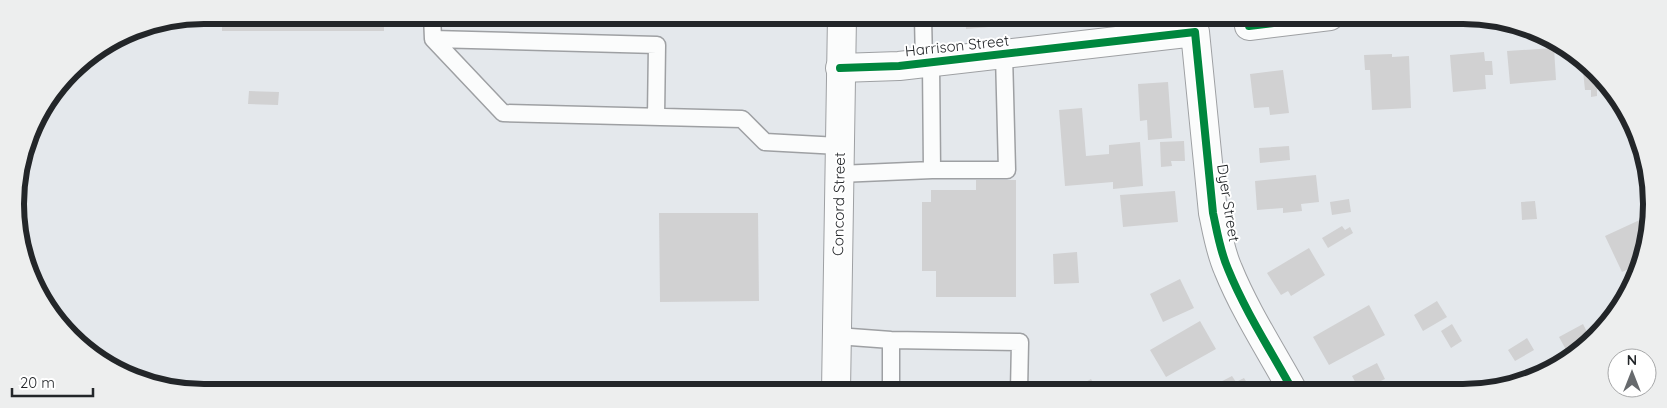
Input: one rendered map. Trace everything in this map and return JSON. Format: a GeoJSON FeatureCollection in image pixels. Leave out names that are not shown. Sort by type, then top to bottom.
{"type":"FeatureCollection","features":[{"type":"Feature","properties":{"kind":"street","name":"Concord Street"},"geometry":{"type":"LineString","coordinates":[[836,384],[842,24]]}},
{"type":"Feature","properties":{"kind":"street"},"geometry":{"type":"LineString","coordinates":[[1249,26],[1265,24]]}},
{"type":"Feature","properties":{"kind":"street","name":"Harrison Street"},"geometry":{"type":"LineString","coordinates":[[840,68],[870,68],[928,63],[1194,32]]}},
{"type":"Feature","properties":{"kind":"street","name":"Dyer Street"},"geometry":{"type":"LineString","coordinates":[[1194,32],[1213,212],[1219,241],[1227,268],[1239,294],[1288,384]]}},
{"type":"Feature","properties":{"kind":"lane"},"geometry":{"type":"LineString","coordinates":[[432,24],[433,39],[503,113],[742,119],[765,142],[840,146]]}},
{"type":"Feature","properties":{"kind":"lane"},"geometry":{"type":"LineString","coordinates":[[924,24],[928,63],[932,170]]}},
{"type":"Feature","properties":{"kind":"lane"},"geometry":{"type":"LineString","coordinates":[[433,39],[657,45],[656,117]]}},
{"type":"Feature","properties":{"kind":"lane"},"geometry":{"type":"LineString","coordinates":[[839,174],[932,170],[1007,170],[1004,55]]}},
{"type":"Feature","properties":{"kind":"lane"},"geometry":{"type":"LineString","coordinates":[[837,336],[891,340],[1020,342],[1019,384]]}},
{"type":"Feature","properties":{"kind":"lane"},"geometry":{"type":"LineString","coordinates":[[891,340],[891,384]]}},
{"type":"Feature","properties":{"kind":"building"},"geometry":{"type":"Polygon","coordinates":[[[222,24],[384,24],[384,31],[222,31],[222,24]]]}},
{"type":"Feature","properties":{"kind":"building"},"geometry":{"type":"Polygon","coordinates":[[[686,24],[744,24],[744,25],[686,24]]]}},
{"type":"Feature","properties":{"kind":"building"},"geometry":{"type":"Polygon","coordinates":[[[966,24],[1000,24],[1000,26],[966,29],[966,24]]]}},
{"type":"Feature","properties":{"kind":"building"},"geometry":{"type":"Polygon","coordinates":[[[1553,48],[1556,80],[1510,84],[1507,51],[1553,48]]]}},
{"type":"Feature","properties":{"kind":"building"},"geometry":{"type":"Polygon","coordinates":[[[1484,52],[1485,61],[1492,61],[1493,75],[1485,75],[1486,89],[1453,92],[1450,55],[1484,52]]]}},
{"type":"Feature","properties":{"kind":"building"},"geometry":{"type":"Polygon","coordinates":[[[1392,54],[1392,57],[1409,56],[1411,108],[1372,110],[1370,70],[1365,70],[1364,55],[1392,54]]]}},
{"type":"Feature","properties":{"kind":"building"},"geometry":{"type":"Polygon","coordinates":[[[1583,69],[1602,89],[1597,89],[1597,96],[1591,97],[1591,90],[1585,90],[1583,69]]]}},
{"type":"Feature","properties":{"kind":"building"},"geometry":{"type":"Polygon","coordinates":[[[1283,70],[1289,113],[1270,115],[1269,107],[1254,108],[1250,74],[1283,70]]]}},
{"type":"Feature","properties":{"kind":"building"},"geometry":{"type":"Polygon","coordinates":[[[1168,82],[1172,138],[1148,140],[1147,120],[1140,121],[1138,84],[1168,82]]]}},
{"type":"Feature","properties":{"kind":"building"},"geometry":{"type":"Polygon","coordinates":[[[249,91],[279,92],[278,105],[248,104],[249,91]]]}},
{"type":"Feature","properties":{"kind":"building"},"geometry":{"type":"Polygon","coordinates":[[[1082,108],[1086,156],[1109,154],[1109,145],[1140,142],[1143,186],[1113,189],[1113,182],[1065,186],[1059,110],[1082,108]]]}},
{"type":"Feature","properties":{"kind":"building"},"geometry":{"type":"Polygon","coordinates":[[[1184,141],[1185,161],[1171,161],[1172,166],[1161,167],[1160,142],[1184,141]]]}},
{"type":"Feature","properties":{"kind":"building"},"geometry":{"type":"Polygon","coordinates":[[[1289,146],[1290,160],[1260,163],[1259,148],[1289,146]]]}},
{"type":"Feature","properties":{"kind":"building"},"geometry":{"type":"Polygon","coordinates":[[[1316,175],[1319,202],[1301,204],[1302,211],[1283,213],[1283,208],[1257,210],[1255,181],[1316,175]]]}},
{"type":"Feature","properties":{"kind":"building"},"geometry":{"type":"Polygon","coordinates":[[[976,180],[1016,180],[1016,297],[936,297],[936,271],[922,271],[922,202],[931,202],[931,190],[976,190],[976,180]]]}},
{"type":"Feature","properties":{"kind":"building"},"geometry":{"type":"Polygon","coordinates":[[[1175,191],[1178,222],[1123,227],[1120,195],[1175,191]]]}},
{"type":"Feature","properties":{"kind":"building"},"geometry":{"type":"Polygon","coordinates":[[[1349,199],[1351,212],[1332,215],[1330,202],[1349,199]]]}},
{"type":"Feature","properties":{"kind":"building"},"geometry":{"type":"Polygon","coordinates":[[[1535,201],[1537,219],[1522,220],[1521,202],[1535,201]]]}},
{"type":"Feature","properties":{"kind":"building"},"geometry":{"type":"Polygon","coordinates":[[[659,213],[758,213],[759,301],[660,302],[659,213]]]}},
{"type":"Feature","properties":{"kind":"building"},"geometry":{"type":"Polygon","coordinates":[[[1643,219],[1640,239],[1632,268],[1622,272],[1605,236],[1643,219]]]}},
{"type":"Feature","properties":{"kind":"building"},"geometry":{"type":"Polygon","coordinates":[[[1342,226],[1345,230],[1350,227],[1353,233],[1328,248],[1322,238],[1342,226]]]}},
{"type":"Feature","properties":{"kind":"building"},"geometry":{"type":"Polygon","coordinates":[[[1309,248],[1325,275],[1291,296],[1288,291],[1281,295],[1267,273],[1309,248]]]}},
{"type":"Feature","properties":{"kind":"building"},"geometry":{"type":"Polygon","coordinates":[[[1077,252],[1079,283],[1054,284],[1053,254],[1077,252]]]}},
{"type":"Feature","properties":{"kind":"building"},"geometry":{"type":"Polygon","coordinates":[[[1180,279],[1194,308],[1163,322],[1150,294],[1180,279]]]}},
{"type":"Feature","properties":{"kind":"building"},"geometry":{"type":"Polygon","coordinates":[[[1437,301],[1447,317],[1423,331],[1414,315],[1437,301]]]}},
{"type":"Feature","properties":{"kind":"building"},"geometry":{"type":"Polygon","coordinates":[[[1369,305],[1385,335],[1329,365],[1313,337],[1369,305]]]}},
{"type":"Feature","properties":{"kind":"building"},"geometry":{"type":"Polygon","coordinates":[[[1200,321],[1216,349],[1166,377],[1150,350],[1200,321]]]}},
{"type":"Feature","properties":{"kind":"building"},"geometry":{"type":"Polygon","coordinates":[[[1452,324],[1462,341],[1451,348],[1441,331],[1452,324]]]}},
{"type":"Feature","properties":{"kind":"building"},"geometry":{"type":"Polygon","coordinates":[[[1583,324],[1588,334],[1567,351],[1559,337],[1583,324]]]}},
{"type":"Feature","properties":{"kind":"building"},"geometry":{"type":"Polygon","coordinates":[[[1527,338],[1534,350],[1515,361],[1508,350],[1527,338]]]}},
{"type":"Feature","properties":{"kind":"building"},"geometry":{"type":"Polygon","coordinates":[[[1377,363],[1385,379],[1375,384],[1356,384],[1352,376],[1377,363]]]}},
{"type":"Feature","properties":{"kind":"building"},"geometry":{"type":"Polygon","coordinates":[[[1232,376],[1236,382],[1244,378],[1248,384],[1217,384],[1232,376]]]}},
{"type":"Feature","properties":{"kind":"building"},"geometry":{"type":"Polygon","coordinates":[[[1091,379],[1094,384],[1082,384],[1091,379]]]}},
{"type":"Feature","properties":{"kind":"cycle path"},"geometry":{"type":"LineString","coordinates":[[1249,26],[1265,24]]}},
{"type":"Feature","properties":{"kind":"cycle path"},"geometry":{"type":"LineString","coordinates":[[840,68],[899,66],[1195,32],[1213,213],[1221,248],[1225,262],[1242,300],[1289,384]]}}]}
